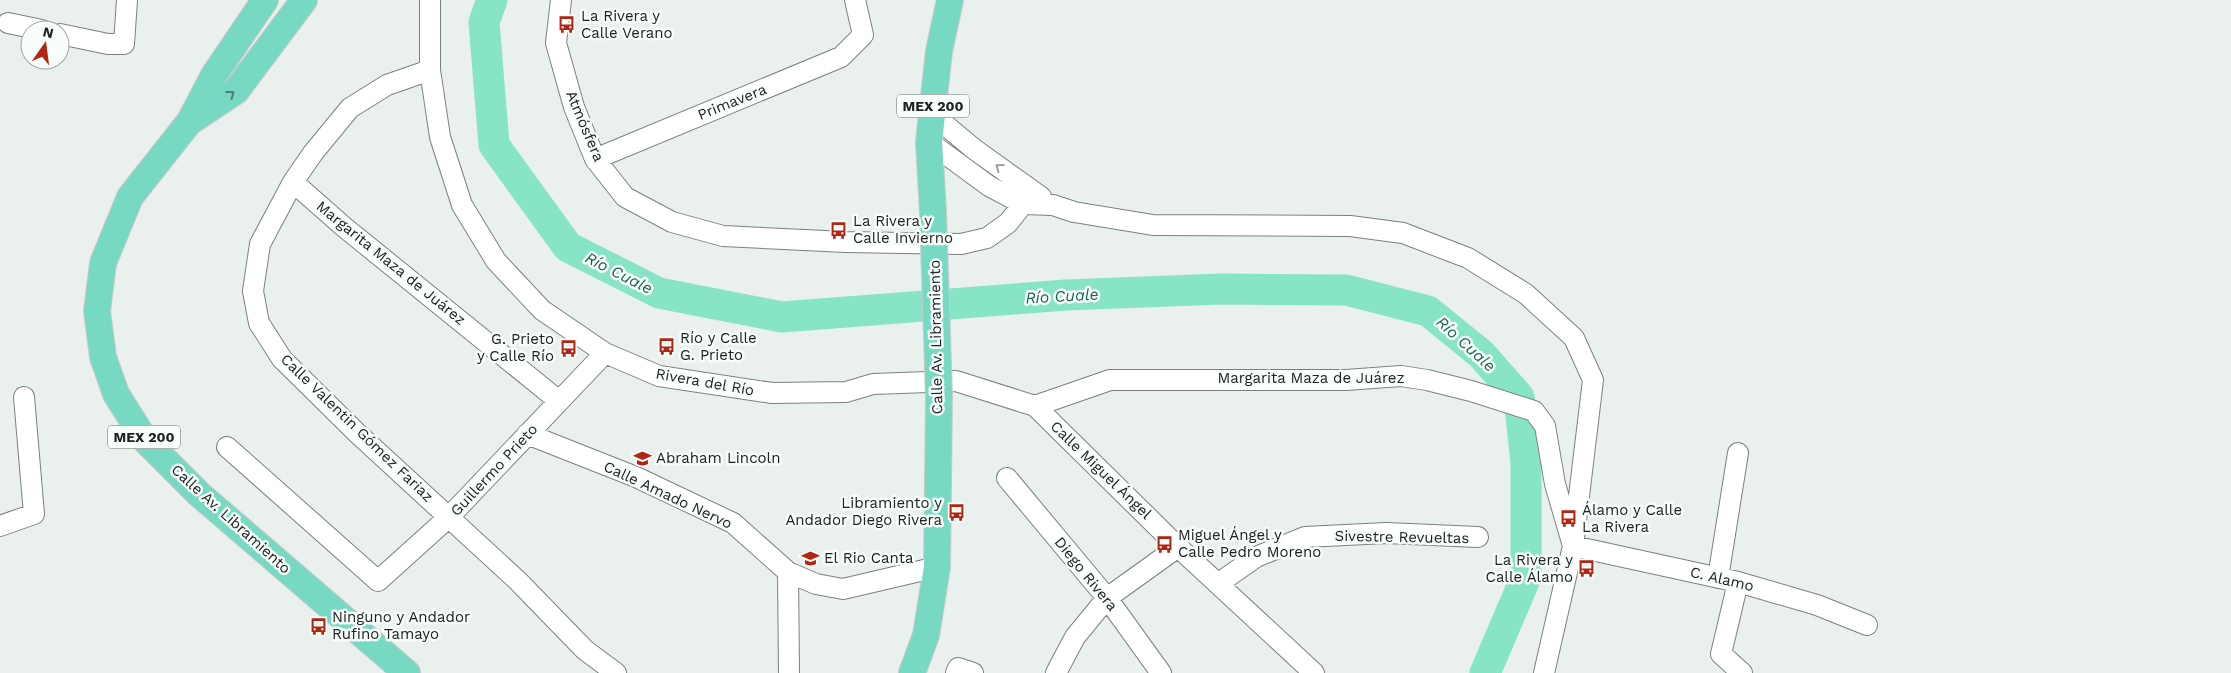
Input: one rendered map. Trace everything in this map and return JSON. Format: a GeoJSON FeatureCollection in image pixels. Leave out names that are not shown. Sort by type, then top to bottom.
{"type":"FeatureCollection","features":[{"type":"Feature","properties":{"kind":"main road","name":"Calle Av. Libramiento"},"geometry":{"type":"LineString","coordinates":[[265,0],[214,75],[190,121],[130,197],[103,263],[97,311],[103,357],[116,394],[145,440],[199,494],[407,673]]}},
{"type":"Feature","properties":{"kind":"main road","name":"Calle Av. Libramiento"},"geometry":{"type":"LineString","coordinates":[[190,121],[236,91],[304,0]]}},
{"type":"Feature","properties":{"kind":"main road","name":"Calle Av. Libramiento"},"geometry":{"type":"LineString","coordinates":[[912,673],[926,635],[937,567],[948,389],[929,142],[939,51],[950,0]]}},
{"type":"Feature","properties":{"kind":"street"},"geometry":{"type":"LineString","coordinates":[[70,36],[108,44],[124,44],[127,0]]}},
{"type":"Feature","properties":{"kind":"street","name":"Rivera del Río"},"geometry":{"type":"LineString","coordinates":[[430,0],[430,70],[440,137],[462,205],[496,261],[542,310],[605,354],[659,376],[772,393],[846,392],[873,384],[948,389]]}},
{"type":"Feature","properties":{"kind":"street","name":"Primavera"},"geometry":{"type":"LineString","coordinates":[[595,159],[841,57],[863,35],[856,0]]}},
{"type":"Feature","properties":{"kind":"street","name":"Atmósfera"},"geometry":{"type":"LineString","coordinates":[[565,2],[556,43],[574,107],[595,159],[625,197],[672,222],[723,236],[846,242],[961,244],[987,238],[1008,223],[1027,196]]}},
{"type":"Feature","properties":{"kind":"street"},"geometry":{"type":"LineString","coordinates":[[8,23],[20,25]]}},
{"type":"Feature","properties":{"kind":"street","name":"Calle Valentin Gómez Fariaz"},"geometry":{"type":"LineString","coordinates":[[430,70],[387,85],[350,108],[313,152],[293,182],[260,244],[253,291],[259,323],[282,359],[357,433],[518,581],[585,650],[616,673]]}},
{"type":"Feature","properties":{"kind":"street"},"geometry":{"type":"LineString","coordinates":[[932,114],[1027,196]]}},
{"type":"Feature","properties":{"kind":"street"},"geometry":{"type":"LineString","coordinates":[[929,142],[989,186],[1027,196],[1074,212],[1153,225],[1350,226],[1403,233],[1468,258],[1526,294],[1574,338],[1593,380],[1573,546],[1544,673]]}},
{"type":"Feature","properties":{"kind":"street","name":"Margarita Maza de Juárez"},"geometry":{"type":"LineString","coordinates":[[293,182],[344,227],[559,401]]}},
{"type":"Feature","properties":{"kind":"street","name":"Guillermo Prieto"},"geometry":{"type":"LineString","coordinates":[[227,447],[378,581],[449,517],[605,354]]}},
{"type":"Feature","properties":{"kind":"street","name":"Margarita Maza de Juárez"},"geometry":{"type":"LineString","coordinates":[[1034,406],[1110,380],[1346,380],[1401,376],[1427,380],[1471,391],[1534,411],[1546,426],[1555,484],[1573,546]]}},
{"type":"Feature","properties":{"kind":"street","name":"Calle Miguel Ángel"},"geometry":{"type":"LineString","coordinates":[[948,389],[1034,406],[1178,547],[1314,673]]}},
{"type":"Feature","properties":{"kind":"street"},"geometry":{"type":"LineString","coordinates":[[0,526],[34,514],[24,397]]}},
{"type":"Feature","properties":{"kind":"street","name":"Calle Amado Nervo"},"geometry":{"type":"LineString","coordinates":[[527,434],[636,478],[733,524],[788,572],[816,584],[843,589],[937,567]]}},
{"type":"Feature","properties":{"kind":"street"},"geometry":{"type":"LineString","coordinates":[[1718,578],[1738,453]]}},
{"type":"Feature","properties":{"kind":"street","name":"Diego Rivera"},"geometry":{"type":"LineString","coordinates":[[1007,478],[1107,598],[1161,673]]}},
{"type":"Feature","properties":{"kind":"street","name":"Sivestre Revueltas"},"geometry":{"type":"LineString","coordinates":[[1219,583],[1256,557],[1305,536],[1386,533],[1478,537]]}},
{"type":"Feature","properties":{"kind":"street","name":"C. Alamo"},"geometry":{"type":"LineString","coordinates":[[1573,546],[1738,582],[1817,605],[1867,625]]}},
{"type":"Feature","properties":{"kind":"street"},"geometry":{"type":"LineString","coordinates":[[1056,673],[1075,637],[1107,598],[1178,547]]}},
{"type":"Feature","properties":{"kind":"street"},"geometry":{"type":"LineString","coordinates":[[784,671],[788,572]]}},
{"type":"Feature","properties":{"kind":"street"},"geometry":{"type":"LineString","coordinates":[[1738,582],[1721,654],[1742,673]]}},
{"type":"Feature","properties":{"kind":"street"},"geometry":{"type":"LineString","coordinates":[[956,673],[958,668],[973,673]]}},
{"type":"Feature","properties":{"kind":"waterway","name":"Río Cuale"},"geometry":{"type":"LineString","coordinates":[[492,0],[484,22],[494,145],[568,247],[659,293],[782,317],[1066,295],[1221,289],[1346,290],[1428,311],[1481,354],[1519,397],[1526,462],[1526,577],[1485,673]]}},
{"type":"Feature","properties":{"kind":"place","name":"La Rivera y Calle Verano"},"geometry":{"type":"Point","coordinates":[567,25]}},
{"type":"Feature","properties":{"kind":"place","name":"La Rivera y Calle Invierno"},"geometry":{"type":"Point","coordinates":[839,230]}},
{"type":"Feature","properties":{"kind":"place","name":"Río y Calle G. Prieto"},"geometry":{"type":"Point","coordinates":[666,347]}},
{"type":"Feature","properties":{"kind":"place","name":"G. Prieto y Calle Río"},"geometry":{"type":"Point","coordinates":[568,348]}},
{"type":"Feature","properties":{"kind":"place","name":"Abraham Lincoln"},"geometry":{"type":"Point","coordinates":[642,458]}},
{"type":"Feature","properties":{"kind":"place","name":"Libramiento y Andador Diego Rivera"},"geometry":{"type":"Point","coordinates":[956,512]}},
{"type":"Feature","properties":{"kind":"place","name":"Álamo y Calle La Rivera"},"geometry":{"type":"Point","coordinates":[1568,519]}},
{"type":"Feature","properties":{"kind":"place","name":"Miguel Ángel y Calle Pedro Moreno"},"geometry":{"type":"Point","coordinates":[1164,544]}},
{"type":"Feature","properties":{"kind":"place","name":"El Rio Canta"},"geometry":{"type":"Point","coordinates":[810,558]}},
{"type":"Feature","properties":{"kind":"place","name":"La Rivera y Calle Álamo"},"geometry":{"type":"Point","coordinates":[1587,569]}},
{"type":"Feature","properties":{"kind":"place","name":"Ninguno y Andador Rufino Tamayo"},"geometry":{"type":"Point","coordinates":[318,626]}}]}
